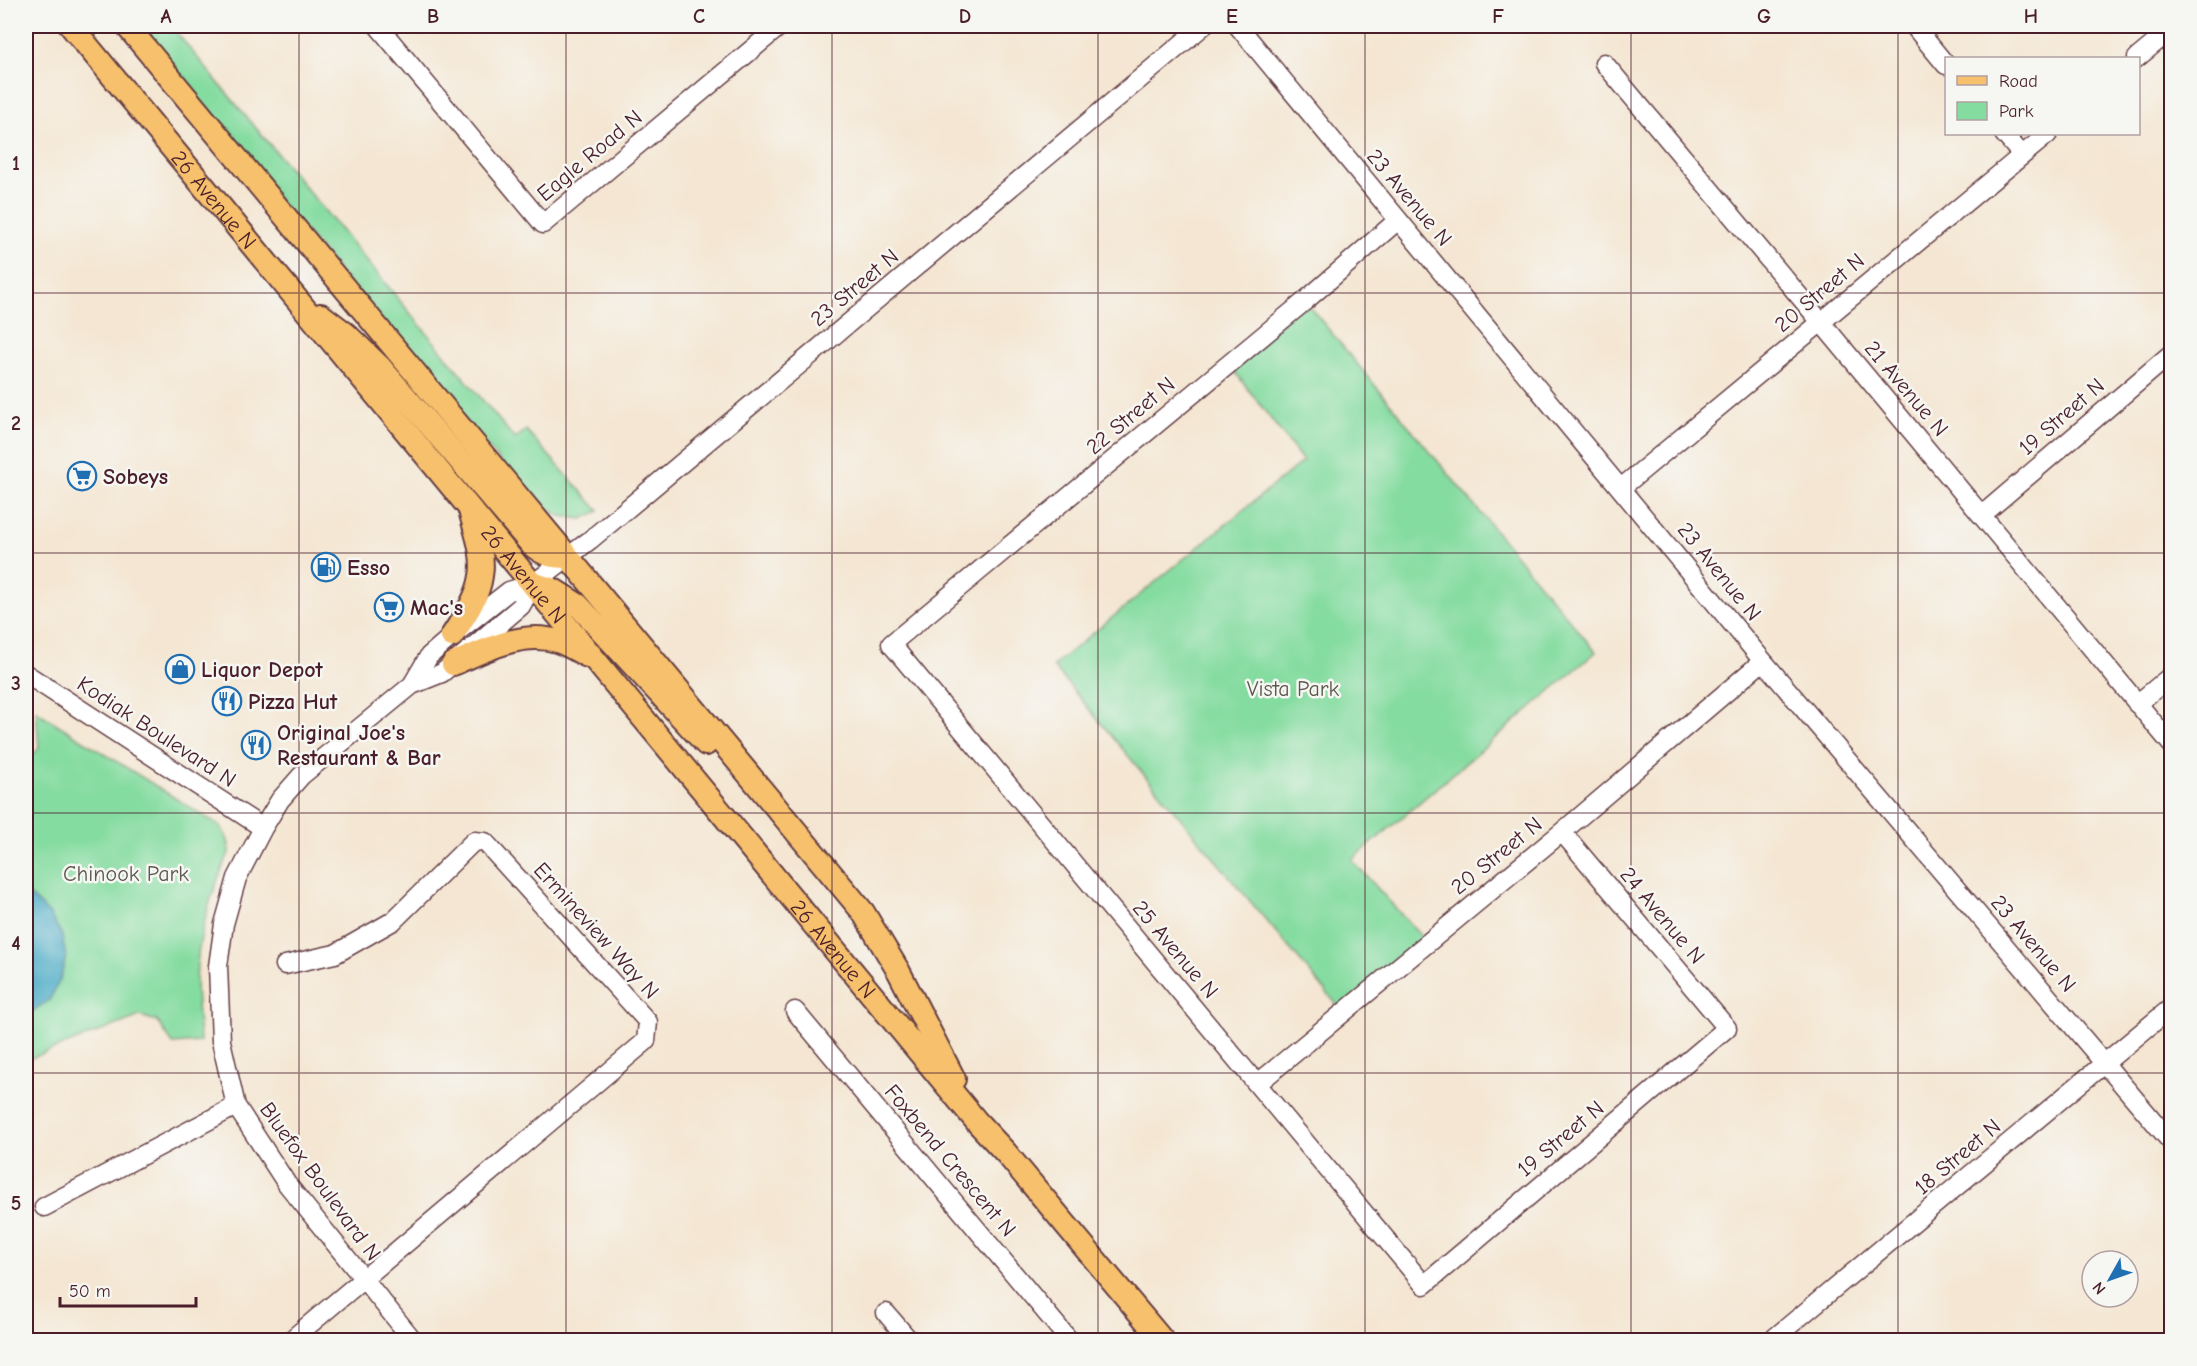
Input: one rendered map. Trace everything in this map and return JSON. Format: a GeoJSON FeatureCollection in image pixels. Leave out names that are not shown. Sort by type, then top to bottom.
{"type":"FeatureCollection","features":[{"type":"Feature","properties":{"kind":"main road","name":"26 Avenue N"},"geometry":{"type":"LineString","coordinates":[[71,26],[977,1122],[1006,1153],[1162,1341]]}},
{"type":"Feature","properties":{"kind":"main road","name":"26 Avenue N"},"geometry":{"type":"LineString","coordinates":[[127,26],[863,912],[899,972],[977,1122]]}},
{"type":"Feature","properties":{"kind":"main road"},"geometry":{"type":"LineString","coordinates":[[295,296],[346,334],[380,367],[532,545],[550,556],[568,557]]}},
{"type":"Feature","properties":{"kind":"main road"},"geometry":{"type":"LineString","coordinates":[[452,636],[471,605],[482,574],[470,508]]}},
{"type":"Feature","properties":{"kind":"main road"},"geometry":{"type":"LineString","coordinates":[[533,584],[554,590],[578,605],[719,758],[767,795]]}},
{"type":"Feature","properties":{"kind":"main road"},"geometry":{"type":"LineString","coordinates":[[453,664],[501,645],[537,638],[557,641],[594,659]]}},
{"type":"Feature","properties":{"kind":"street","name":"Eagle Road N"},"geometry":{"type":"LineString","coordinates":[[386,28],[543,224],[780,26]]}},
{"type":"Feature","properties":{"kind":"street","name":"23 Street N"},"geometry":{"type":"LineString","coordinates":[[412,685],[429,656],[452,636],[509,591],[533,584],[568,557],[1203,26]]}},
{"type":"Feature","properties":{"kind":"street","name":"23 Avenue N"},"geometry":{"type":"LineString","coordinates":[[1238,26],[1763,661],[2172,1143]]}},
{"type":"Feature","properties":{"kind":"street"},"geometry":{"type":"LineString","coordinates":[[1914,26],[1945,63]]}},
{"type":"Feature","properties":{"kind":"street"},"geometry":{"type":"LineString","coordinates":[[2138,57],[2172,29]]}},
{"type":"Feature","properties":{"kind":"street","name":"21 Avenue N"},"geometry":{"type":"LineString","coordinates":[[1604,63],[2172,745]]}},
{"type":"Feature","properties":{"kind":"street"},"geometry":{"type":"LineString","coordinates":[[2005,135],[2022,155]]}},
{"type":"Feature","properties":{"kind":"street","name":"20 Street N"},"geometry":{"type":"LineString","coordinates":[[1621,488],[2047,135]]}},
{"type":"Feature","properties":{"kind":"street","name":"22 Street N"},"geometry":{"type":"LineString","coordinates":[[891,644],[1297,308],[1398,220]]}},
{"type":"Feature","properties":{"kind":"street","name":"19 Street N"},"geometry":{"type":"LineString","coordinates":[[1982,516],[2172,353]]}},
{"type":"Feature","properties":{"kind":"street","name":"23 Street N"},"geometry":{"type":"LineString","coordinates":[[263,828],[280,800],[301,776],[412,685],[442,673],[453,664],[521,606],[533,584]]}},
{"type":"Feature","properties":{"kind":"street","name":"25 Avenue N"},"geometry":{"type":"LineString","coordinates":[[891,644],[1424,1285]]}},
{"type":"Feature","properties":{"kind":"street","name":"20 Street N"},"geometry":{"type":"LineString","coordinates":[[1257,1084],[1562,832],[1763,661]]}},
{"type":"Feature","properties":{"kind":"street","name":"Kodiak Boulevard N"},"geometry":{"type":"LineString","coordinates":[[26,675],[263,828]]}},
{"type":"Feature","properties":{"kind":"street"},"geometry":{"type":"LineString","coordinates":[[2137,704],[2172,675]]}},
{"type":"Feature","properties":{"kind":"street","name":"Bluefox Boulevard N"},"geometry":{"type":"LineString","coordinates":[[263,828],[237,878],[229,902],[218,966],[221,1041],[236,1106],[287,1184],[413,1341]]}},
{"type":"Feature","properties":{"kind":"street","name":"24 Avenue N"},"geometry":{"type":"LineString","coordinates":[[1562,832],[1727,1028]]}},
{"type":"Feature","properties":{"kind":"street","name":"Ermineview Way N"},"geometry":{"type":"LineString","coordinates":[[285,965],[335,954],[393,921],[474,841],[485,842],[648,1022],[646,1041],[291,1341]]}},
{"type":"Feature","properties":{"kind":"street","name":"18 Street N"},"geometry":{"type":"LineString","coordinates":[[1772,1341],[2172,1007]]}},
{"type":"Feature","properties":{"kind":"street","name":"Foxbend Crescent N"},"geometry":{"type":"LineString","coordinates":[[795,1011],[1069,1341]]}},
{"type":"Feature","properties":{"kind":"street","name":"19 Street N"},"geometry":{"type":"LineString","coordinates":[[1424,1285],[1727,1028]]}},
{"type":"Feature","properties":{"kind":"street"},"geometry":{"type":"LineString","coordinates":[[44,1207],[236,1106]]}},
{"type":"Feature","properties":{"kind":"street"},"geometry":{"type":"LineString","coordinates":[[886,1313],[909,1341]]}},
{"type":"Feature","properties":{"kind":"green space"},"geometry":{"type":"Polygon","coordinates":[[[131,26],[171,26],[515,439],[526,430],[599,511],[582,519],[560,516],[533,500],[131,26]]]}},
{"type":"Feature","properties":{"kind":"green space","name":"Vista Park"},"geometry":{"type":"Polygon","coordinates":[[[1305,301],[1596,652],[1352,860],[1427,943],[1343,1012],[1053,666],[1303,461],[1229,364],[1305,301]]]}},
{"type":"Feature","properties":{"kind":"green space","name":"Chinook Park"},"geometry":{"type":"Polygon","coordinates":[[[36,711],[220,826],[226,835],[229,853],[210,900],[199,948],[196,997],[200,1042],[173,1044],[157,1021],[140,1016],[26,1060],[26,1016],[50,999],[62,935],[42,906],[26,893],[26,762],[39,748],[36,711]]]}},
{"type":"Feature","properties":{"kind":"water"},"geometry":{"type":"Polygon","coordinates":[[[26,893],[49,913],[62,935],[66,957],[60,980],[50,999],[26,1016],[26,893]]]}},
{"type":"Feature","properties":{"kind":"place","name":"Sobeys"},"geometry":{"type":"Point","coordinates":[82,476]}},
{"type":"Feature","properties":{"kind":"place","name":"Esso"},"geometry":{"type":"Point","coordinates":[326,567]}},
{"type":"Feature","properties":{"kind":"place","name":"Mac's"},"geometry":{"type":"Point","coordinates":[389,607]}},
{"type":"Feature","properties":{"kind":"place","name":"Liquor Depot"},"geometry":{"type":"Point","coordinates":[180,669]}},
{"type":"Feature","properties":{"kind":"place","name":"Pizza Hut"},"geometry":{"type":"Point","coordinates":[227,701]}},
{"type":"Feature","properties":{"kind":"place","name":"Original Joe's Restaurant & Bar"},"geometry":{"type":"Point","coordinates":[256,745]}}]}
